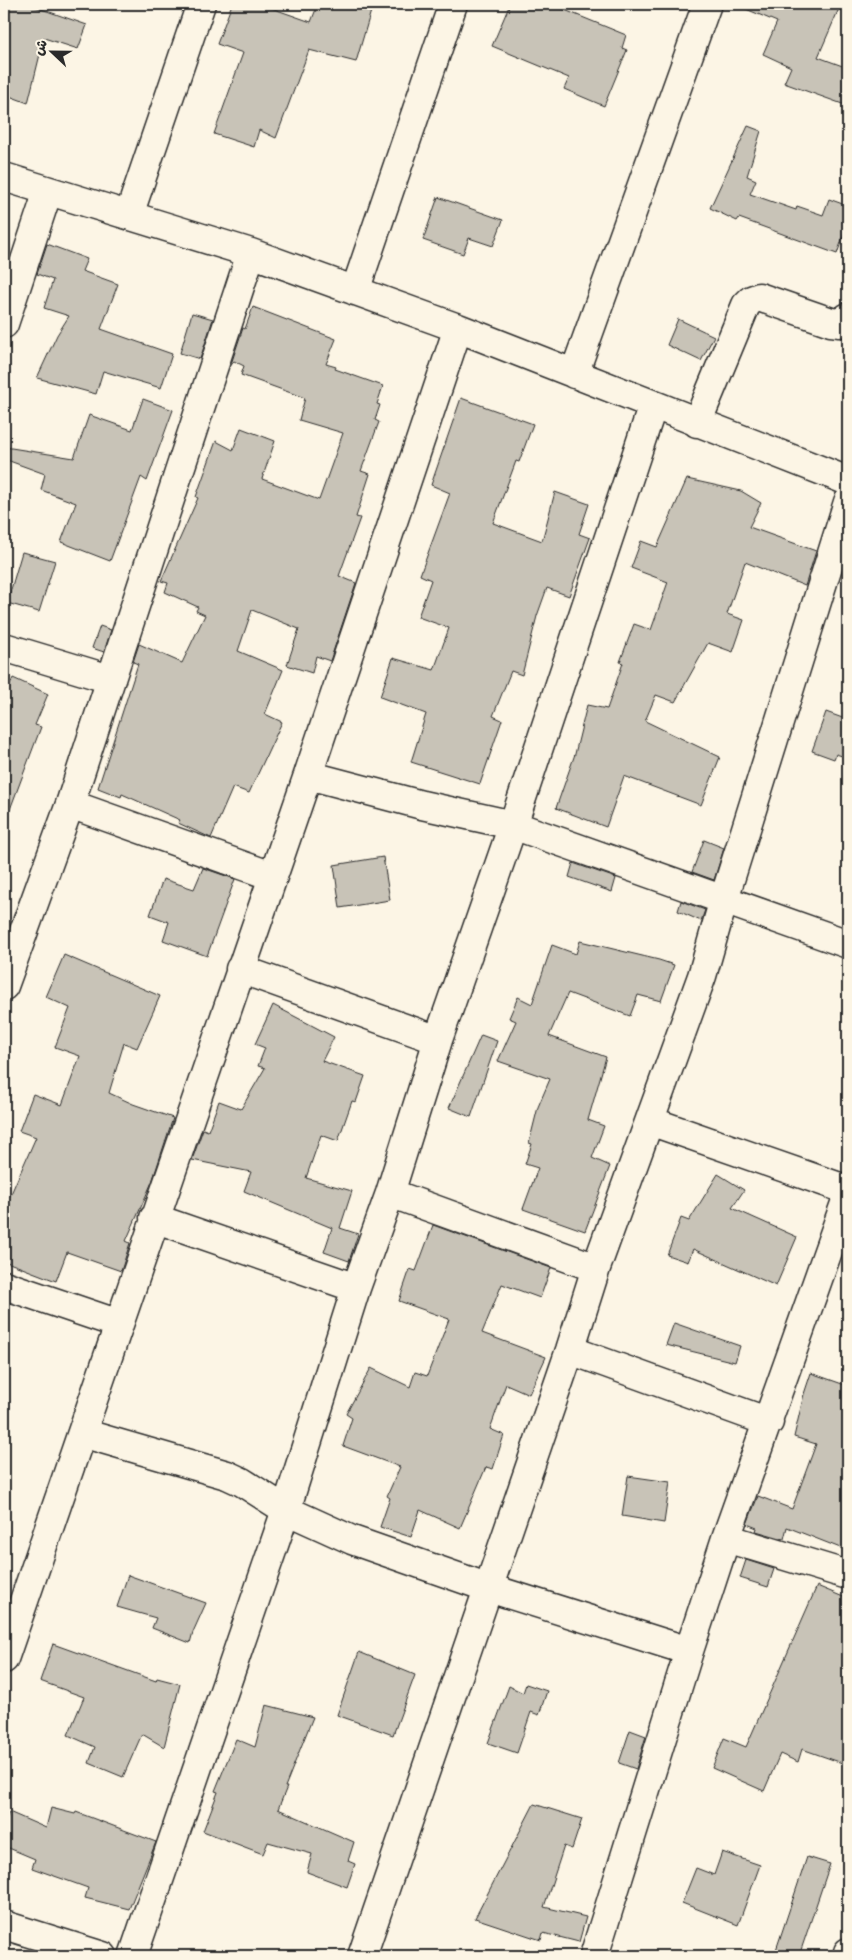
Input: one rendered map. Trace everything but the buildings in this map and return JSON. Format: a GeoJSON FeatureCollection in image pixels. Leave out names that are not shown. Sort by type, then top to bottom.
{"type":"FeatureCollection","features":[{"type":"Feature","properties":{"kind":"street"},"geometry":{"type":"LineString","coordinates":[[129,215],[201,4]]}},
{"type":"Feature","properties":{"kind":"street"},"geometry":{"type":"LineString","coordinates":[[355,291],[453,4]]}},
{"type":"Feature","properties":{"kind":"street"},"geometry":{"type":"LineString","coordinates":[[574,374],[707,4]]}},
{"type":"Feature","properties":{"kind":"street"},"geometry":{"type":"LineString","coordinates":[[4,177],[250,252],[458,328],[848,481]]}},
{"type":"Feature","properties":{"kind":"street"},"geometry":{"type":"LineString","coordinates":[[4,324],[48,191]]}},
{"type":"Feature","properties":{"kind":"street"},"geometry":{"type":"LineString","coordinates":[[4,986],[70,804],[250,252]]}},
{"type":"Feature","properties":{"kind":"street"},"geometry":{"type":"LineString","coordinates":[[697,422],[746,305],[751,300],[759,297],[831,322],[840,322],[848,317]]}},
{"type":"Feature","properties":{"kind":"street"},"geometry":{"type":"LineString","coordinates":[[4,1659],[154,1218],[308,775],[458,328]]}},
{"type":"Feature","properties":{"kind":"street"},"geometry":{"type":"LineString","coordinates":[[133,1956],[286,1510],[356,1288],[390,1193],[438,1040],[513,825],[653,406]]}},
{"type":"Feature","properties":{"kind":"street"},"geometry":{"type":"LineString","coordinates":[[362,1956],[570,1350],[596,1268],[702,976],[724,899],[848,502]]}},
{"type":"Feature","properties":{"kind":"street"},"geometry":{"type":"LineString","coordinates":[[4,647],[110,679]]}},
{"type":"Feature","properties":{"kind":"street"},"geometry":{"type":"LineString","coordinates":[[308,775],[422,805],[513,825],[848,944]]}},
{"type":"Feature","properties":{"kind":"street"},"geometry":{"type":"LineString","coordinates":[[70,804],[272,876]]}},
{"type":"Feature","properties":{"kind":"street"},"geometry":{"type":"LineString","coordinates":[[240,969],[438,1040]]}},
{"type":"Feature","properties":{"kind":"street"},"geometry":{"type":"LineString","coordinates":[[650,1121],[848,1190]]}},
{"type":"Feature","properties":{"kind":"street"},"geometry":{"type":"LineString","coordinates":[[390,1193],[596,1268]]}},
{"type":"Feature","properties":{"kind":"street"},"geometry":{"type":"LineString","coordinates":[[594,1956],[726,1538],[848,1195]]}},
{"type":"Feature","properties":{"kind":"street"},"geometry":{"type":"LineString","coordinates":[[154,1218],[356,1288]]}},
{"type":"Feature","properties":{"kind":"street"},"geometry":{"type":"LineString","coordinates":[[4,1285],[118,1324]]}},
{"type":"Feature","properties":{"kind":"street"},"geometry":{"type":"LineString","coordinates":[[570,1350],[768,1422]]}},
{"type":"Feature","properties":{"kind":"street"},"geometry":{"type":"LineString","coordinates":[[82,1433],[227,1475],[242,1482],[286,1510],[352,1540],[489,1588],[689,1651]]}},
{"type":"Feature","properties":{"kind":"street"},"geometry":{"type":"LineString","coordinates":[[726,1538],[848,1575]]}},
{"type":"Feature","properties":{"kind":"street"},"geometry":{"type":"LineString","coordinates":[[4,1925],[103,1956]]}},
{"type":"Feature","properties":{"kind":"street"},"geometry":{"type":"LineString","coordinates":[[847,1956],[848,1952]]}}]}
